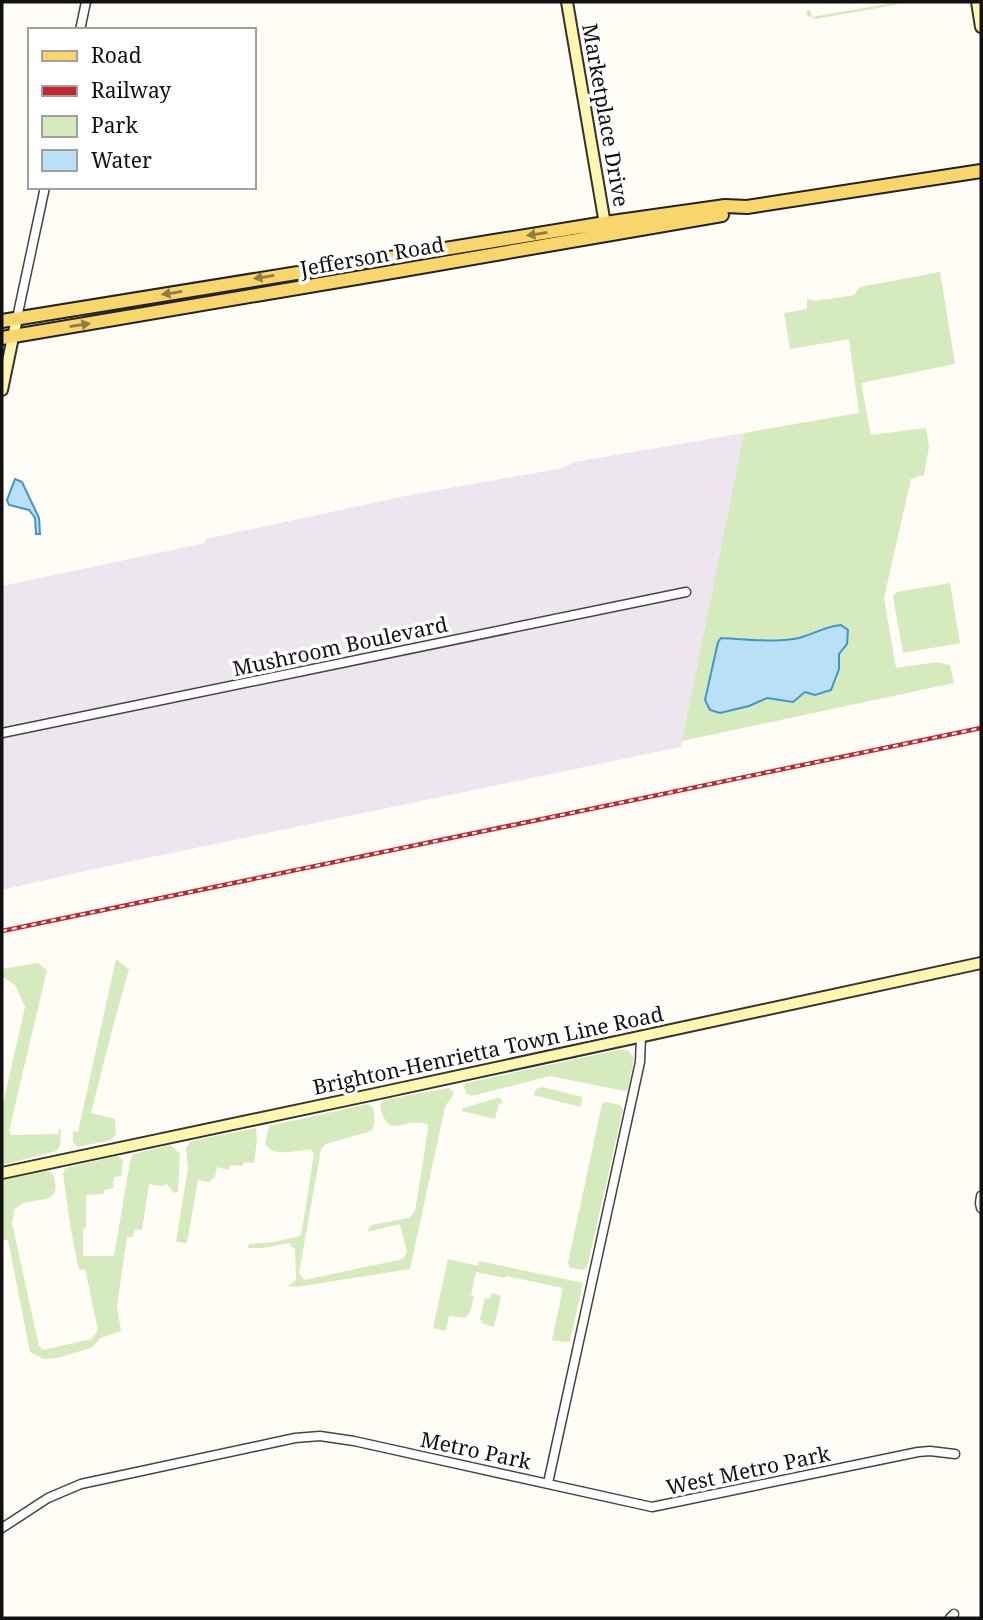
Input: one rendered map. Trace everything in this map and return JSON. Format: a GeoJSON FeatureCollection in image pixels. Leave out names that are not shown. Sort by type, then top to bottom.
{"type":"FeatureCollection","features":[{"type":"Feature","properties":{"kind":"main road","name":"Jefferson Road"},"geometry":{"type":"LineString","coordinates":[[7,337],[725,206],[747,206],[981,170]]}},
{"type":"Feature","properties":{"kind":"main road","name":"Jefferson Road"},"geometry":{"type":"LineString","coordinates":[[2,321],[606,229]]}},
{"type":"Feature","properties":{"kind":"street"},"geometry":{"type":"LineString","coordinates":[[80,28],[86,2]]}},
{"type":"Feature","properties":{"kind":"street","name":"Marketplace Drive"},"geometry":{"type":"LineString","coordinates":[[567,2],[606,229]]}},
{"type":"Feature","properties":{"kind":"street"},"geometry":{"type":"LineString","coordinates":[[977,2],[981,27]]}},
{"type":"Feature","properties":{"kind":"street"},"geometry":{"type":"LineString","coordinates":[[2,390],[7,337],[17,318],[45,189]]}},
{"type":"Feature","properties":{"kind":"street","name":"Mushroom Boulevard"},"geometry":{"type":"LineString","coordinates":[[2,733],[686,592]]}},
{"type":"Feature","properties":{"kind":"street","name":"Brighton-Henrietta Town Line Road"},"geometry":{"type":"LineString","coordinates":[[2,1173],[981,963]]}},
{"type":"Feature","properties":{"kind":"street","name":"Metro Park"},"geometry":{"type":"LineString","coordinates":[[2,1528],[48,1498],[80,1484],[295,1438],[320,1436],[349,1440],[548,1483],[640,1062],[642,1037]]}},
{"type":"Feature","properties":{"kind":"street"},"geometry":{"type":"LineString","coordinates":[[981,1196],[981,1208]]}},
{"type":"Feature","properties":{"kind":"street","name":"West Metro Park"},"geometry":{"type":"LineString","coordinates":[[548,1483],[659,1507],[918,1452],[956,1454]]}},
{"type":"Feature","properties":{"kind":"shaded area"},"geometry":{"type":"Polygon","coordinates":[[[744,433],[681,747],[2,890],[2,586],[205,543],[205,539],[410,495],[563,468],[574,462],[744,433]]]}},
{"type":"Feature","properties":{"kind":"green space"},"geometry":{"type":"Polygon","coordinates":[[[899,2],[816,19],[808,16],[806,12],[810,10],[812,17],[899,2]]]}},
{"type":"Feature","properties":{"kind":"green space"},"geometry":{"type":"Polygon","coordinates":[[[940,272],[955,364],[861,383],[871,435],[926,428],[929,447],[924,475],[911,479],[884,598],[896,668],[937,662],[950,665],[954,683],[682,741],[744,433],[859,413],[849,339],[790,349],[784,313],[807,309],[807,299],[815,301],[854,295],[860,287],[940,272]],[[830,626],[798,638],[721,638],[705,700],[710,710],[721,713],[767,698],[793,702],[805,692],[831,690],[839,669],[839,654],[847,643],[830,626]]]}},
{"type":"Feature","properties":{"kind":"green space"},"geometry":{"type":"Polygon","coordinates":[[[950,583],[960,643],[903,653],[893,596],[897,592],[950,583]]]}},
{"type":"Feature","properties":{"kind":"green space"},"geometry":{"type":"Polygon","coordinates":[[[116,959],[129,969],[91,1113],[115,1119],[116,1134],[111,1140],[78,1147],[73,1142],[73,1131],[78,1132],[116,959]]]}},
{"type":"Feature","properties":{"kind":"green space"},"geometry":{"type":"Polygon","coordinates":[[[38,963],[47,970],[9,1131],[11,1135],[58,1134],[61,1129],[60,1146],[56,1151],[2,1165],[2,1108],[25,1007],[16,986],[2,977],[2,969],[38,963]]]}},
{"type":"Feature","properties":{"kind":"green space"},"geometry":{"type":"Polygon","coordinates":[[[622,1049],[629,1051],[634,1058],[628,1089],[625,1091],[550,1076],[471,1096],[466,1093],[464,1087],[466,1083],[622,1049]]]}},
{"type":"Feature","properties":{"kind":"green space"},"geometry":{"type":"Polygon","coordinates":[[[543,1087],[582,1097],[581,1107],[533,1095],[536,1089],[543,1087]]]}},
{"type":"Feature","properties":{"kind":"green space"},"geometry":{"type":"Polygon","coordinates":[[[449,1088],[454,1093],[445,1107],[410,1269],[288,1286],[296,1280],[295,1248],[291,1247],[290,1243],[248,1248],[249,1244],[300,1236],[303,1225],[314,1153],[311,1150],[278,1152],[268,1148],[265,1144],[269,1126],[368,1104],[373,1108],[375,1117],[371,1131],[326,1144],[321,1149],[299,1273],[304,1280],[403,1259],[407,1252],[400,1224],[367,1232],[371,1225],[409,1218],[415,1211],[428,1130],[427,1124],[418,1122],[392,1126],[383,1116],[380,1105],[383,1100],[449,1088]]]}},
{"type":"Feature","properties":{"kind":"green space"},"geometry":{"type":"Polygon","coordinates":[[[497,1098],[503,1103],[499,1104],[495,1119],[462,1111],[463,1108],[497,1098]]]}},
{"type":"Feature","properties":{"kind":"green space"},"geometry":{"type":"Polygon","coordinates":[[[605,1102],[620,1105],[623,1109],[587,1268],[570,1268],[568,1263],[602,1104],[605,1102]]]}},
{"type":"Feature","properties":{"kind":"green space"},"geometry":{"type":"Polygon","coordinates":[[[256,1128],[254,1163],[230,1165],[229,1170],[217,1167],[215,1177],[209,1182],[198,1180],[187,1243],[176,1242],[188,1168],[186,1148],[191,1141],[256,1128]]]}},
{"type":"Feature","properties":{"kind":"green space"},"geometry":{"type":"Polygon","coordinates":[[[171,1145],[180,1154],[178,1192],[174,1193],[167,1184],[149,1184],[142,1230],[135,1229],[133,1237],[127,1237],[117,1306],[121,1331],[101,1338],[91,1348],[57,1358],[44,1359],[30,1352],[8,1240],[2,1240],[2,1180],[47,1171],[53,1174],[56,1186],[49,1198],[19,1205],[14,1211],[12,1223],[39,1346],[44,1350],[91,1339],[98,1331],[85,1269],[79,1270],[71,1231],[63,1174],[65,1168],[117,1156],[123,1161],[121,1176],[114,1177],[114,1188],[104,1190],[103,1194],[86,1195],[83,1256],[114,1256],[133,1154],[171,1145]]]}},
{"type":"Feature","properties":{"kind":"green space"},"geometry":{"type":"Polygon","coordinates":[[[448,1259],[478,1266],[479,1261],[583,1283],[570,1341],[552,1340],[563,1288],[476,1272],[470,1312],[465,1318],[449,1316],[446,1331],[433,1328],[448,1259]]]}},
{"type":"Feature","properties":{"kind":"green space"},"geometry":{"type":"Polygon","coordinates":[[[492,1293],[501,1296],[494,1327],[483,1324],[480,1318],[485,1298],[490,1299],[492,1293]]]}},
{"type":"Feature","properties":{"kind":"water"},"geometry":{"type":"Polygon","coordinates":[[[15,479],[22,482],[39,518],[40,534],[36,534],[35,518],[29,510],[9,505],[7,500],[15,479]]]}},
{"type":"Feature","properties":{"kind":"water"},"geometry":{"type":"Polygon","coordinates":[[[841,625],[848,630],[847,644],[839,654],[839,669],[831,690],[815,695],[805,692],[793,702],[767,698],[749,706],[720,713],[710,710],[705,700],[721,638],[791,639],[841,625]]]}},
{"type":"Feature","properties":{"kind":"railway"},"geometry":{"type":"LineString","coordinates":[[2,931],[981,728]]}}]}
